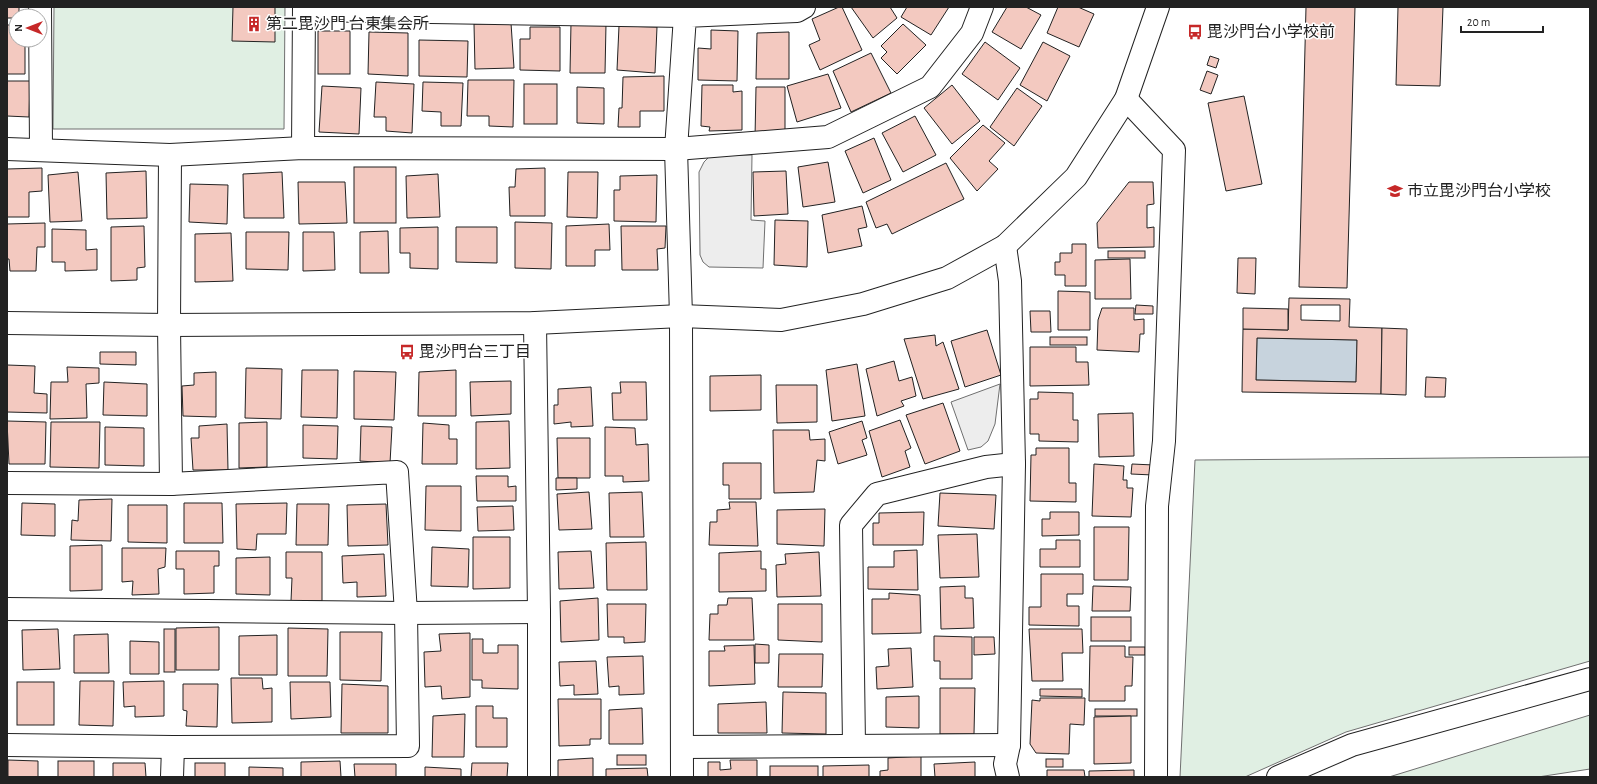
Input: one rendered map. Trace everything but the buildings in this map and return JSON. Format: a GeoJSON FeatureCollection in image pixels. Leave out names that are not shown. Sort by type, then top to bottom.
{"type":"FeatureCollection","features":[{"type":"Feature","properties":{"kind":"street"},"geometry":{"type":"LineString","coordinates":[[40,7],[41,149]]}},
{"type":"Feature","properties":{"kind":"street"},"geometry":{"type":"LineString","coordinates":[[303,148],[304,9],[685,16],[798,10],[804,7]]}},
{"type":"Feature","properties":{"kind":"street"},"geometry":{"type":"LineString","coordinates":[[7,149],[41,149],[170,155],[303,148],[676,149],[828,137],[930,87],[972,34],[982,7]]}},
{"type":"Feature","properties":{"kind":"street"},"geometry":{"type":"LineString","coordinates":[[7,322],[169,324],[535,323],[681,316],[781,320],[863,304],[947,278],[1005,246],[1076,178],[1126,99],[1158,7]]}},
{"type":"Feature","properties":{"kind":"street"},"geometry":{"type":"LineString","coordinates":[[682,777],[681,316],[676,149],[685,16]]}},
{"type":"Feature","properties":{"kind":"street"},"geometry":{"type":"LineString","coordinates":[[1126,99],[1174,150],[1164,441],[1157,506],[1156,777]]}},
{"type":"Feature","properties":{"kind":"street"},"geometry":{"type":"LineString","coordinates":[[170,155],[169,324],[171,484]]}},
{"type":"Feature","properties":{"kind":"street"},"geometry":{"type":"LineString","coordinates":[[1005,246],[1010,281],[1014,464],[1009,744],[1006,764],[1008,777]]}},
{"type":"Feature","properties":{"kind":"street"},"geometry":{"type":"LineString","coordinates":[[535,323],[539,612],[538,777]]}},
{"type":"Feature","properties":{"kind":"street"},"geometry":{"type":"LineString","coordinates":[[854,744],[851,525],[877,494],[986,467],[1014,464]]}},
{"type":"Feature","properties":{"kind":"street"},"geometry":{"type":"LineString","coordinates":[[7,483],[171,484],[397,472],[406,613],[408,746],[173,747],[7,745]]}},
{"type":"Feature","properties":{"kind":"street"},"geometry":{"type":"LineString","coordinates":[[7,609],[406,613],[539,612]]}},
{"type":"Feature","properties":{"kind":"street"},"geometry":{"type":"LineString","coordinates":[[1278,777],[1352,745],[1590,679]]}},
{"type":"Feature","properties":{"kind":"street"},"geometry":{"type":"LineString","coordinates":[[683,747],[854,744],[1009,744]]}},
{"type":"Feature","properties":{"kind":"street"},"geometry":{"type":"LineString","coordinates":[[172,777],[173,747]]}},
{"type":"Feature","properties":{"kind":"green space"},"geometry":{"type":"Polygon","coordinates":[[[54,7],[285,7],[284,129],[53,129],[54,7]]]}},
{"type":"Feature","properties":{"kind":"green space"},"geometry":{"type":"Polygon","coordinates":[[[1590,457],[1590,661],[1346,732],[1245,777],[1180,777],[1195,460],[1590,457]]]}},
{"type":"Feature","properties":{"kind":"green space"},"geometry":{"type":"Polygon","coordinates":[[[1590,715],[1590,769],[1538,777],[1389,777],[1590,715]]]}},
{"type":"Feature","properties":{"kind":"shaded area"},"geometry":{"type":"Polygon","coordinates":[[[711,155],[752,155],[751,220],[765,221],[763,268],[709,267],[703,262],[700,255],[699,172],[704,162],[711,155]]]}},
{"type":"Feature","properties":{"kind":"shaded area"},"geometry":{"type":"Polygon","coordinates":[[[1257,338],[1357,340],[1356,382],[1256,380],[1257,338]]]}},
{"type":"Feature","properties":{"kind":"shaded area"},"geometry":{"type":"Polygon","coordinates":[[[1000,384],[995,424],[988,441],[981,447],[968,450],[951,402],[1000,384]]]}},
{"type":"Feature","properties":{"kind":"place","name":"第二毘沙門 台東集会所"},"geometry":{"type":"Point","coordinates":[254,24]}},
{"type":"Feature","properties":{"kind":"place","name":"毘沙門台小学校前"},"geometry":{"type":"Point","coordinates":[1195,32]}},
{"type":"Feature","properties":{"kind":"place","name":"市立毘沙門台小学校"},"geometry":{"type":"Point","coordinates":[1395,191]}},
{"type":"Feature","properties":{"kind":"place","name":"毘沙門台三丁目"},"geometry":{"type":"Point","coordinates":[407,352]}}]}
